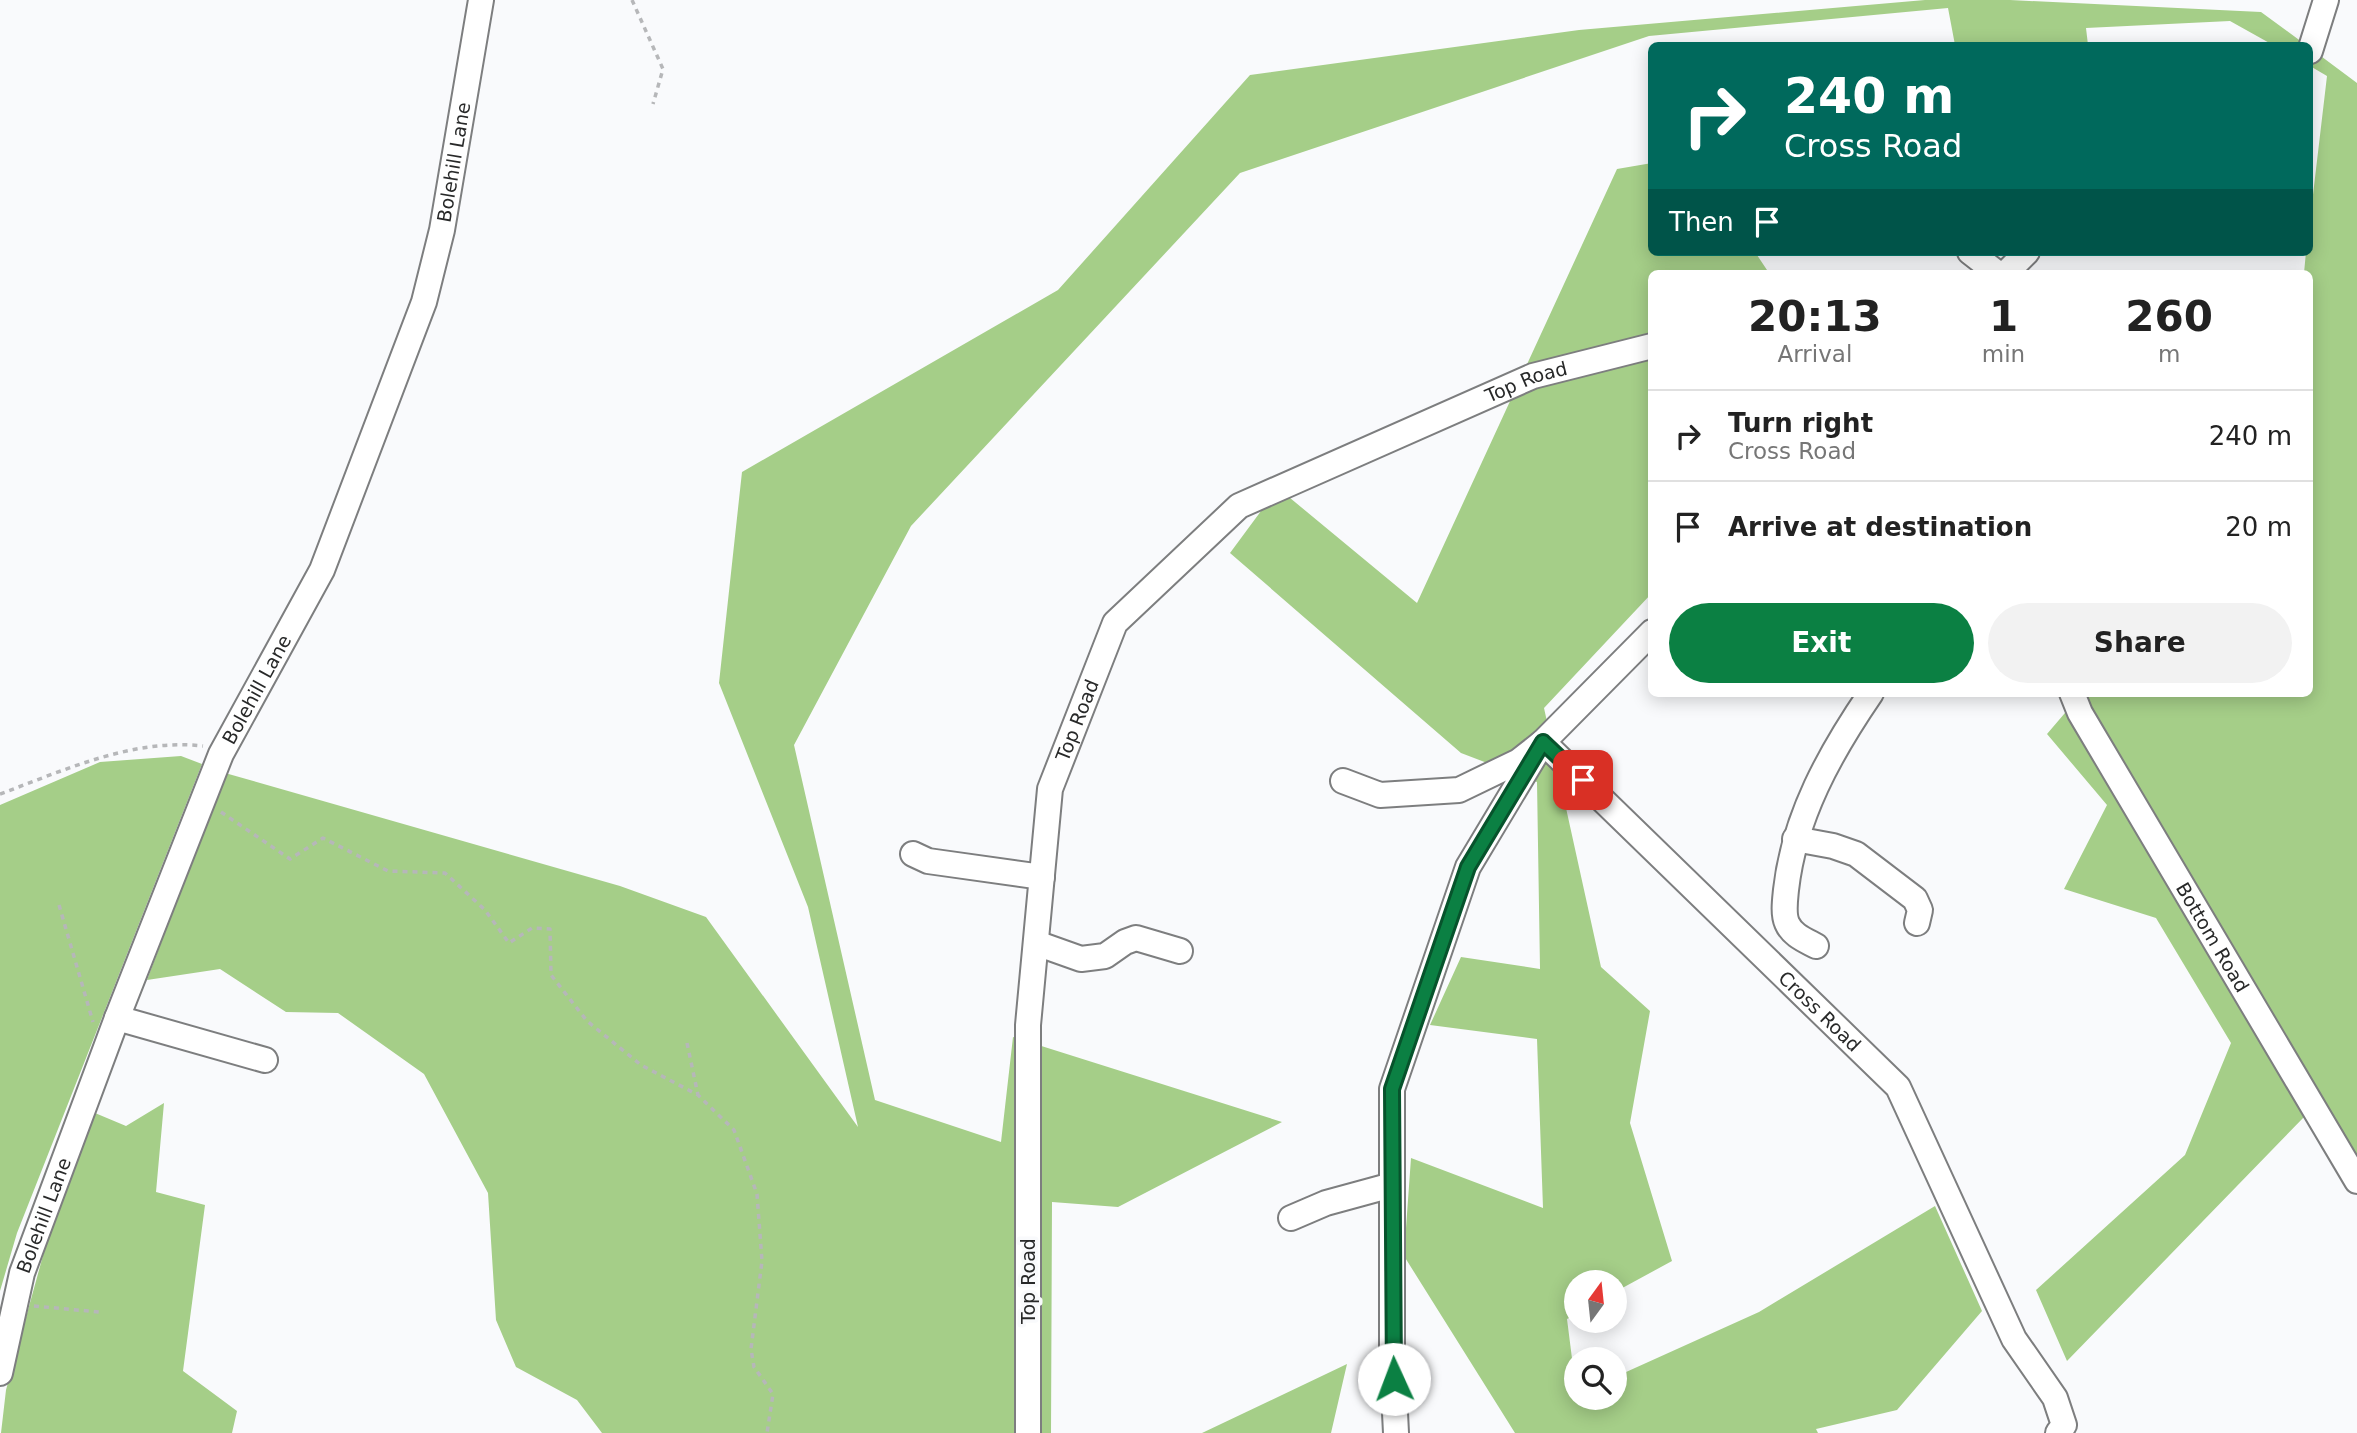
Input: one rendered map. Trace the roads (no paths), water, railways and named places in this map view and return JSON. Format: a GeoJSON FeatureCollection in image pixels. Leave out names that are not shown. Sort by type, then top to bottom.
{"type":"FeatureCollection","features":[{"type":"Feature","properties":{"kind":"street","name":"Bolehill Lane"},"geometry":{"type":"LineString","coordinates":[[0,1373],[22,1273],[117,1018],[221,754],[322,570],[424,302],[442,230],[481,0]]}},
{"type":"Feature","properties":{"kind":"street"},"geometry":{"type":"LineString","coordinates":[[2313,42],[2326,0]]}},
{"type":"Feature","properties":{"kind":"street"},"geometry":{"type":"LineString","coordinates":[[1975,256],[1993,270]]}},
{"type":"Feature","properties":{"kind":"street"},"geometry":{"type":"LineString","coordinates":[[2009,270],[2023,256]]}},
{"type":"Feature","properties":{"kind":"street","name":"Top Road"},"geometry":{"type":"LineString","coordinates":[[1028,1433],[1028,1025],[1050,789],[1115,623],[1239,506],[1533,376],[1648,346]]}},
{"type":"Feature","properties":{"kind":"street"},"geometry":{"type":"LineString","coordinates":[[1343,781],[1380,795],[1459,790],[1519,761],[1543,742],[1648,636]]}},
{"type":"Feature","properties":{"kind":"street"},"geometry":{"type":"LineString","coordinates":[[1816,946],[1796,935],[1786,922],[1784,905],[1795,839],[1814,789],[1845,731],[1868,697]]}},
{"type":"Feature","properties":{"kind":"street","name":"Bottom Road"},"geometry":{"type":"LineString","coordinates":[[2074,697],[2080,713],[2357,1181]]}},
{"type":"Feature","properties":{"kind":"street"},"geometry":{"type":"LineString","coordinates":[[1396,1433],[1392,1352],[1392,1089],[1468,867],[1543,742]]}},
{"type":"Feature","properties":{"kind":"street","name":"Cross Road"},"geometry":{"type":"LineString","coordinates":[[1543,742],[1898,1087],[2014,1339],[2055,1398],[2064,1425],[2058,1433]]}},
{"type":"Feature","properties":{"kind":"street"},"geometry":{"type":"LineString","coordinates":[[1795,839],[1833,846],[1856,854],[1915,899],[1920,910],[1917,923]]}},
{"type":"Feature","properties":{"kind":"street"},"geometry":{"type":"LineString","coordinates":[[913,854],[928,861],[1042,877]]}},
{"type":"Feature","properties":{"kind":"street"},"geometry":{"type":"LineString","coordinates":[[1036,943],[1081,959],[1105,956],[1136,938],[1180,951]]}},
{"type":"Feature","properties":{"kind":"street"},"geometry":{"type":"LineString","coordinates":[[117,1018],[265,1060]]}},
{"type":"Feature","properties":{"kind":"street"},"geometry":{"type":"LineString","coordinates":[[1291,1218],[1326,1203],[1392,1185]]}}]}
